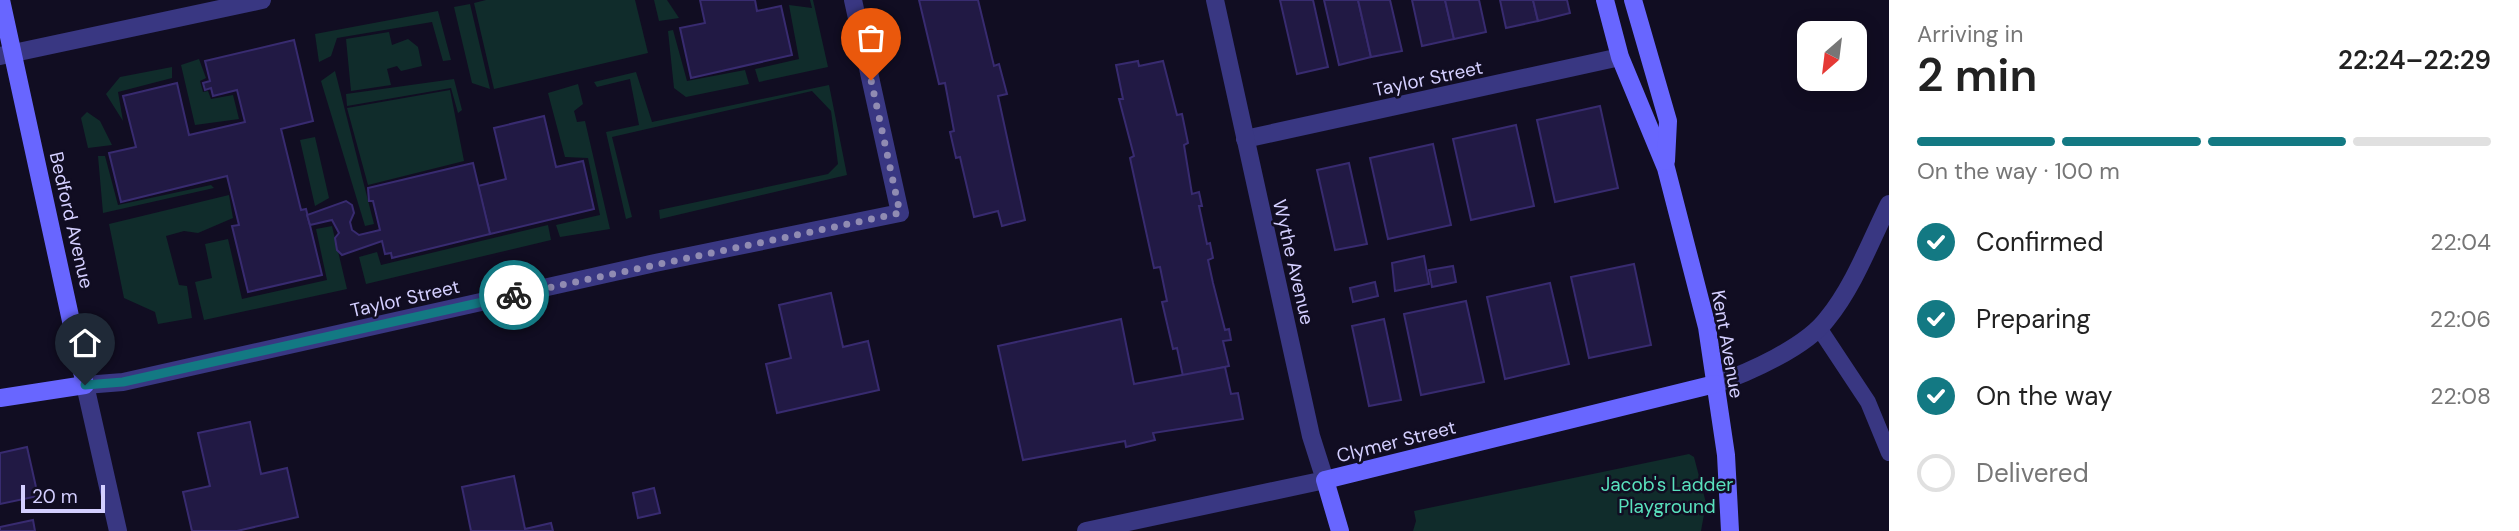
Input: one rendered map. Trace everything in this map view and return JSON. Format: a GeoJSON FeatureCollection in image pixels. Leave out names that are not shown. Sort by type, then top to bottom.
{"type":"FeatureCollection","features":[{"type":"Feature","properties":{"kind":"main road","name":"Bedford Avenue"},"geometry":{"type":"LineString","coordinates":[[2,0],[7,55],[85,385]]}},
{"type":"Feature","properties":{"kind":"main road","name":"Kent Avenue"},"geometry":{"type":"LineString","coordinates":[[1605,0],[1620,57],[1666,168],[1707,327],[1726,455],[1730,531]]}},
{"type":"Feature","properties":{"kind":"main road","name":"Kent Avenue"},"geometry":{"type":"LineString","coordinates":[[1633,0],[1668,121],[1666,168]]}},
{"type":"Feature","properties":{"kind":"main road","name":"Clymer Street"},"geometry":{"type":"LineString","coordinates":[[1325,480],[1715,384]]}},
{"type":"Feature","properties":{"kind":"main road","name":"Taylor Street"},"geometry":{"type":"LineString","coordinates":[[0,398],[85,385]]}},
{"type":"Feature","properties":{"kind":"main road","name":"Wythe Avenue"},"geometry":{"type":"LineString","coordinates":[[1325,480],[1340,531]]}},
{"type":"Feature","properties":{"kind":"street"},"geometry":{"type":"LineString","coordinates":[[7,55],[262,0]]}},
{"type":"Feature","properties":{"kind":"street","name":"Taylor Street"},"geometry":{"type":"LineString","coordinates":[[85,385],[123,382],[655,263],[900,213],[853,0]]}},
{"type":"Feature","properties":{"kind":"street","name":"Wythe Avenue"},"geometry":{"type":"LineString","coordinates":[[1215,0],[1311,436],[1325,480]]}},
{"type":"Feature","properties":{"kind":"street","name":"Taylor Street"},"geometry":{"type":"LineString","coordinates":[[1245,139],[1620,57]]}},
{"type":"Feature","properties":{"kind":"street"},"geometry":{"type":"LineString","coordinates":[[1715,384],[1736,377],[1819,328],[1852,278],[1889,204]]}},
{"type":"Feature","properties":{"kind":"street","name":"Bedford Avenue"},"geometry":{"type":"LineString","coordinates":[[85,385],[118,531]]}},
{"type":"Feature","properties":{"kind":"street","name":"Clymer Street"},"geometry":{"type":"LineString","coordinates":[[1086,531],[1325,480]]}},
{"type":"Feature","properties":{"kind":"lane"},"geometry":{"type":"LineString","coordinates":[[1819,328],[1868,402],[1889,453]]}},
{"type":"Feature","properties":{"kind":"green space"},"geometry":{"type":"Polygon","coordinates":[[[486,0],[635,0],[648,53],[494,89],[474,3],[486,0]]]}},
{"type":"Feature","properties":{"kind":"green space"},"geometry":{"type":"Polygon","coordinates":[[[654,0],[667,0],[679,18],[659,21],[654,0]]]}},
{"type":"Feature","properties":{"kind":"green space"},"geometry":{"type":"Polygon","coordinates":[[[810,0],[813,0],[828,67],[759,82],[755,69],[799,59],[789,5],[812,8],[810,0]]]}},
{"type":"Feature","properties":{"kind":"green space"},"geometry":{"type":"Polygon","coordinates":[[[470,4],[490,89],[472,83],[454,7],[470,4]]]}},
{"type":"Feature","properties":{"kind":"green space"},"geometry":{"type":"Polygon","coordinates":[[[438,11],[451,60],[443,61],[432,22],[337,38],[331,56],[319,62],[315,34],[438,11]]]}},
{"type":"Feature","properties":{"kind":"green space"},"geometry":{"type":"Polygon","coordinates":[[[673,30],[687,81],[745,70],[749,84],[686,97],[674,88],[668,31],[673,30]]]}},
{"type":"Feature","properties":{"kind":"green space"},"geometry":{"type":"Polygon","coordinates":[[[389,32],[392,45],[408,39],[418,47],[422,66],[401,71],[397,66],[387,69],[391,85],[351,91],[346,39],[389,32]]]}},
{"type":"Feature","properties":{"kind":"green space"},"geometry":{"type":"Polygon","coordinates":[[[199,59],[206,78],[200,81],[203,92],[208,91],[211,99],[233,95],[239,119],[195,125],[181,65],[199,59]]]}},
{"type":"Feature","properties":{"kind":"green space"},"geometry":{"type":"Polygon","coordinates":[[[172,67],[172,78],[118,92],[123,121],[106,94],[120,77],[172,67]]]}},
{"type":"Feature","properties":{"kind":"green space"},"geometry":{"type":"Polygon","coordinates":[[[335,71],[374,224],[365,226],[321,81],[335,71]]]}},
{"type":"Feature","properties":{"kind":"green space"},"geometry":{"type":"Polygon","coordinates":[[[636,72],[652,122],[829,85],[847,175],[660,219],[659,210],[828,174],[838,164],[831,111],[812,91],[612,137],[632,217],[626,219],[606,132],[639,125],[630,79],[597,87],[594,82],[636,72]]]}},
{"type":"Feature","properties":{"kind":"green space"},"geometry":{"type":"Polygon","coordinates":[[[454,79],[462,110],[458,113],[451,88],[347,106],[346,94],[454,79]]]}},
{"type":"Feature","properties":{"kind":"green space"},"geometry":{"type":"Polygon","coordinates":[[[578,84],[583,104],[574,111],[577,122],[585,121],[610,229],[560,237],[556,225],[600,215],[588,158],[565,157],[548,93],[578,84]]]}},
{"type":"Feature","properties":{"kind":"green space"},"geometry":{"type":"Polygon","coordinates":[[[450,90],[464,161],[368,185],[347,108],[450,90]]]}},
{"type":"Feature","properties":{"kind":"green space"},"geometry":{"type":"Polygon","coordinates":[[[87,112],[100,121],[112,145],[88,148],[81,118],[87,112]]]}},
{"type":"Feature","properties":{"kind":"green space"},"geometry":{"type":"Polygon","coordinates":[[[315,137],[329,198],[315,206],[300,140],[315,137]]]}},
{"type":"Feature","properties":{"kind":"green space"},"geometry":{"type":"Polygon","coordinates":[[[98,156],[105,156],[118,205],[211,185],[214,188],[103,213],[98,156]]]}},
{"type":"Feature","properties":{"kind":"green space"},"geometry":{"type":"Polygon","coordinates":[[[229,195],[233,218],[198,233],[184,231],[166,236],[179,285],[187,286],[192,318],[158,324],[155,312],[124,298],[109,224],[229,195]]]}},
{"type":"Feature","properties":{"kind":"green space"},"geometry":{"type":"Polygon","coordinates":[[[548,225],[551,240],[366,284],[359,257],[377,252],[381,265],[548,225]]]}},
{"type":"Feature","properties":{"kind":"green space"},"geometry":{"type":"Polygon","coordinates":[[[332,226],[347,289],[204,320],[195,282],[212,278],[205,244],[228,239],[242,299],[327,280],[316,229],[332,226]]]}},
{"type":"Feature","properties":{"kind":"green space","name":"Jacob's Ladder Playground"},"geometry":{"type":"Polygon","coordinates":[[[1689,454],[1694,457],[1706,503],[1701,531],[1413,531],[1416,521],[1414,511],[1689,454]]]}},
{"type":"Feature","properties":{"kind":"building"},"geometry":{"type":"Polygon","coordinates":[[[700,0],[755,0],[757,11],[781,6],[792,55],[691,78],[680,28],[705,23],[700,0]]]}},
{"type":"Feature","properties":{"kind":"building"},"geometry":{"type":"Polygon","coordinates":[[[919,0],[978,0],[994,66],[999,64],[1007,94],[998,96],[1025,220],[1002,226],[998,211],[974,217],[960,157],[956,158],[950,132],[954,131],[945,83],[939,84],[919,0]]]}},
{"type":"Feature","properties":{"kind":"building"},"geometry":{"type":"Polygon","coordinates":[[[1280,0],[1313,0],[1328,67],[1297,74],[1280,0]]]}},
{"type":"Feature","properties":{"kind":"building"},"geometry":{"type":"Polygon","coordinates":[[[1324,0],[1358,0],[1371,57],[1339,65],[1324,0]]]}},
{"type":"Feature","properties":{"kind":"building"},"geometry":{"type":"Polygon","coordinates":[[[1358,0],[1390,0],[1402,51],[1371,57],[1358,0]]]}},
{"type":"Feature","properties":{"kind":"building"},"geometry":{"type":"Polygon","coordinates":[[[1412,0],[1445,0],[1454,39],[1422,46],[1412,0]]]}},
{"type":"Feature","properties":{"kind":"building"},"geometry":{"type":"Polygon","coordinates":[[[1445,0],[1479,0],[1486,32],[1454,39],[1445,0]]]}},
{"type":"Feature","properties":{"kind":"building"},"geometry":{"type":"Polygon","coordinates":[[[1500,0],[1533,0],[1538,21],[1506,28],[1500,0]]]}},
{"type":"Feature","properties":{"kind":"building"},"geometry":{"type":"Polygon","coordinates":[[[1533,0],[1567,0],[1570,13],[1538,21],[1533,0]]]}},
{"type":"Feature","properties":{"kind":"building"},"geometry":{"type":"Polygon","coordinates":[[[294,40],[313,121],[281,129],[301,210],[306,209],[322,275],[248,292],[232,226],[239,225],[227,176],[121,202],[109,153],[136,147],[123,96],[177,83],[189,135],[245,122],[237,90],[213,96],[211,88],[205,90],[203,83],[210,81],[205,61],[294,40]]]}},
{"type":"Feature","properties":{"kind":"building"},"geometry":{"type":"Polygon","coordinates":[[[1138,61],[1139,66],[1163,61],[1177,115],[1182,114],[1188,143],[1184,145],[1192,194],[1199,192],[1202,206],[1199,206],[1207,244],[1210,243],[1213,258],[1208,260],[1213,283],[1225,330],[1229,329],[1231,340],[1223,341],[1229,366],[1183,376],[1177,348],[1173,349],[1162,302],[1167,301],[1160,267],[1154,268],[1130,158],[1134,156],[1119,99],[1123,99],[1116,65],[1138,61]]]}},
{"type":"Feature","properties":{"kind":"building"},"geometry":{"type":"Polygon","coordinates":[[[1600,106],[1618,188],[1555,202],[1537,120],[1600,106]]]}},
{"type":"Feature","properties":{"kind":"building"},"geometry":{"type":"Polygon","coordinates":[[[544,116],[556,167],[583,161],[594,209],[490,234],[478,186],[506,179],[494,128],[544,116]]]}},
{"type":"Feature","properties":{"kind":"building"},"geometry":{"type":"Polygon","coordinates":[[[1516,125],[1534,206],[1471,220],[1453,139],[1516,125]]]}},
{"type":"Feature","properties":{"kind":"building"},"geometry":{"type":"Polygon","coordinates":[[[1433,144],[1451,225],[1388,239],[1370,158],[1433,144]]]}},
{"type":"Feature","properties":{"kind":"building"},"geometry":{"type":"Polygon","coordinates":[[[473,163],[490,234],[392,258],[391,253],[385,254],[382,241],[342,255],[337,250],[335,238],[339,233],[332,220],[310,225],[307,215],[346,201],[352,205],[354,213],[350,222],[352,230],[359,235],[380,230],[373,201],[369,201],[368,188],[473,163]]]}},
{"type":"Feature","properties":{"kind":"building"},"geometry":{"type":"Polygon","coordinates":[[[1349,163],[1367,244],[1335,250],[1317,170],[1349,163]]]}},
{"type":"Feature","properties":{"kind":"building"},"geometry":{"type":"Polygon","coordinates":[[[1424,256],[1429,284],[1395,291],[1392,263],[1424,256]]]}},
{"type":"Feature","properties":{"kind":"building"},"geometry":{"type":"Polygon","coordinates":[[[1634,264],[1651,345],[1589,358],[1571,277],[1634,264]]]}},
{"type":"Feature","properties":{"kind":"building"},"geometry":{"type":"Polygon","coordinates":[[[1453,266],[1456,282],[1432,287],[1429,270],[1453,266]]]}},
{"type":"Feature","properties":{"kind":"building"},"geometry":{"type":"Polygon","coordinates":[[[1375,282],[1378,296],[1353,302],[1350,288],[1375,282]]]}},
{"type":"Feature","properties":{"kind":"building"},"geometry":{"type":"Polygon","coordinates":[[[1550,283],[1569,364],[1505,379],[1487,297],[1550,283]]]}},
{"type":"Feature","properties":{"kind":"building"},"geometry":{"type":"Polygon","coordinates":[[[831,293],[843,347],[868,341],[879,390],[777,413],[766,364],[791,358],[779,305],[831,293]]]}},
{"type":"Feature","properties":{"kind":"building"},"geometry":{"type":"Polygon","coordinates":[[[1466,301],[1484,382],[1421,395],[1404,314],[1466,301]]]}},
{"type":"Feature","properties":{"kind":"building"},"geometry":{"type":"Polygon","coordinates":[[[1121,319],[1134,384],[1225,367],[1231,394],[1238,393],[1243,419],[1153,433],[1155,440],[1126,447],[1125,441],[1023,460],[998,346],[1121,319]]]}},
{"type":"Feature","properties":{"kind":"building"},"geometry":{"type":"Polygon","coordinates":[[[1384,319],[1401,400],[1369,406],[1352,326],[1384,319]]]}},
{"type":"Feature","properties":{"kind":"building"},"geometry":{"type":"Polygon","coordinates":[[[250,422],[261,474],[287,468],[298,517],[237,531],[192,531],[183,492],[210,486],[198,433],[250,422]]]}},
{"type":"Feature","properties":{"kind":"building"},"geometry":{"type":"Polygon","coordinates":[[[27,447],[38,496],[0,504],[0,453],[27,447]]]}},
{"type":"Feature","properties":{"kind":"building"},"geometry":{"type":"Polygon","coordinates":[[[514,476],[525,529],[551,523],[553,531],[471,531],[462,487],[514,476]]]}},
{"type":"Feature","properties":{"kind":"building"},"geometry":{"type":"Polygon","coordinates":[[[654,488],[660,513],[638,518],[633,493],[654,488]]]}},
{"type":"Feature","properties":{"kind":"building"},"geometry":{"type":"Polygon","coordinates":[[[33,520],[35,531],[0,531],[0,527],[33,520]]]}},
{"type":"Feature","properties":{"kind":"way so far"},"geometry":{"type":"LineString","coordinates":[[514,295],[900,213],[871,80]]}},
{"type":"Feature","properties":{"kind":"route"},"geometry":{"type":"LineString","coordinates":[[85,385],[123,382],[514,295]]}}]}
